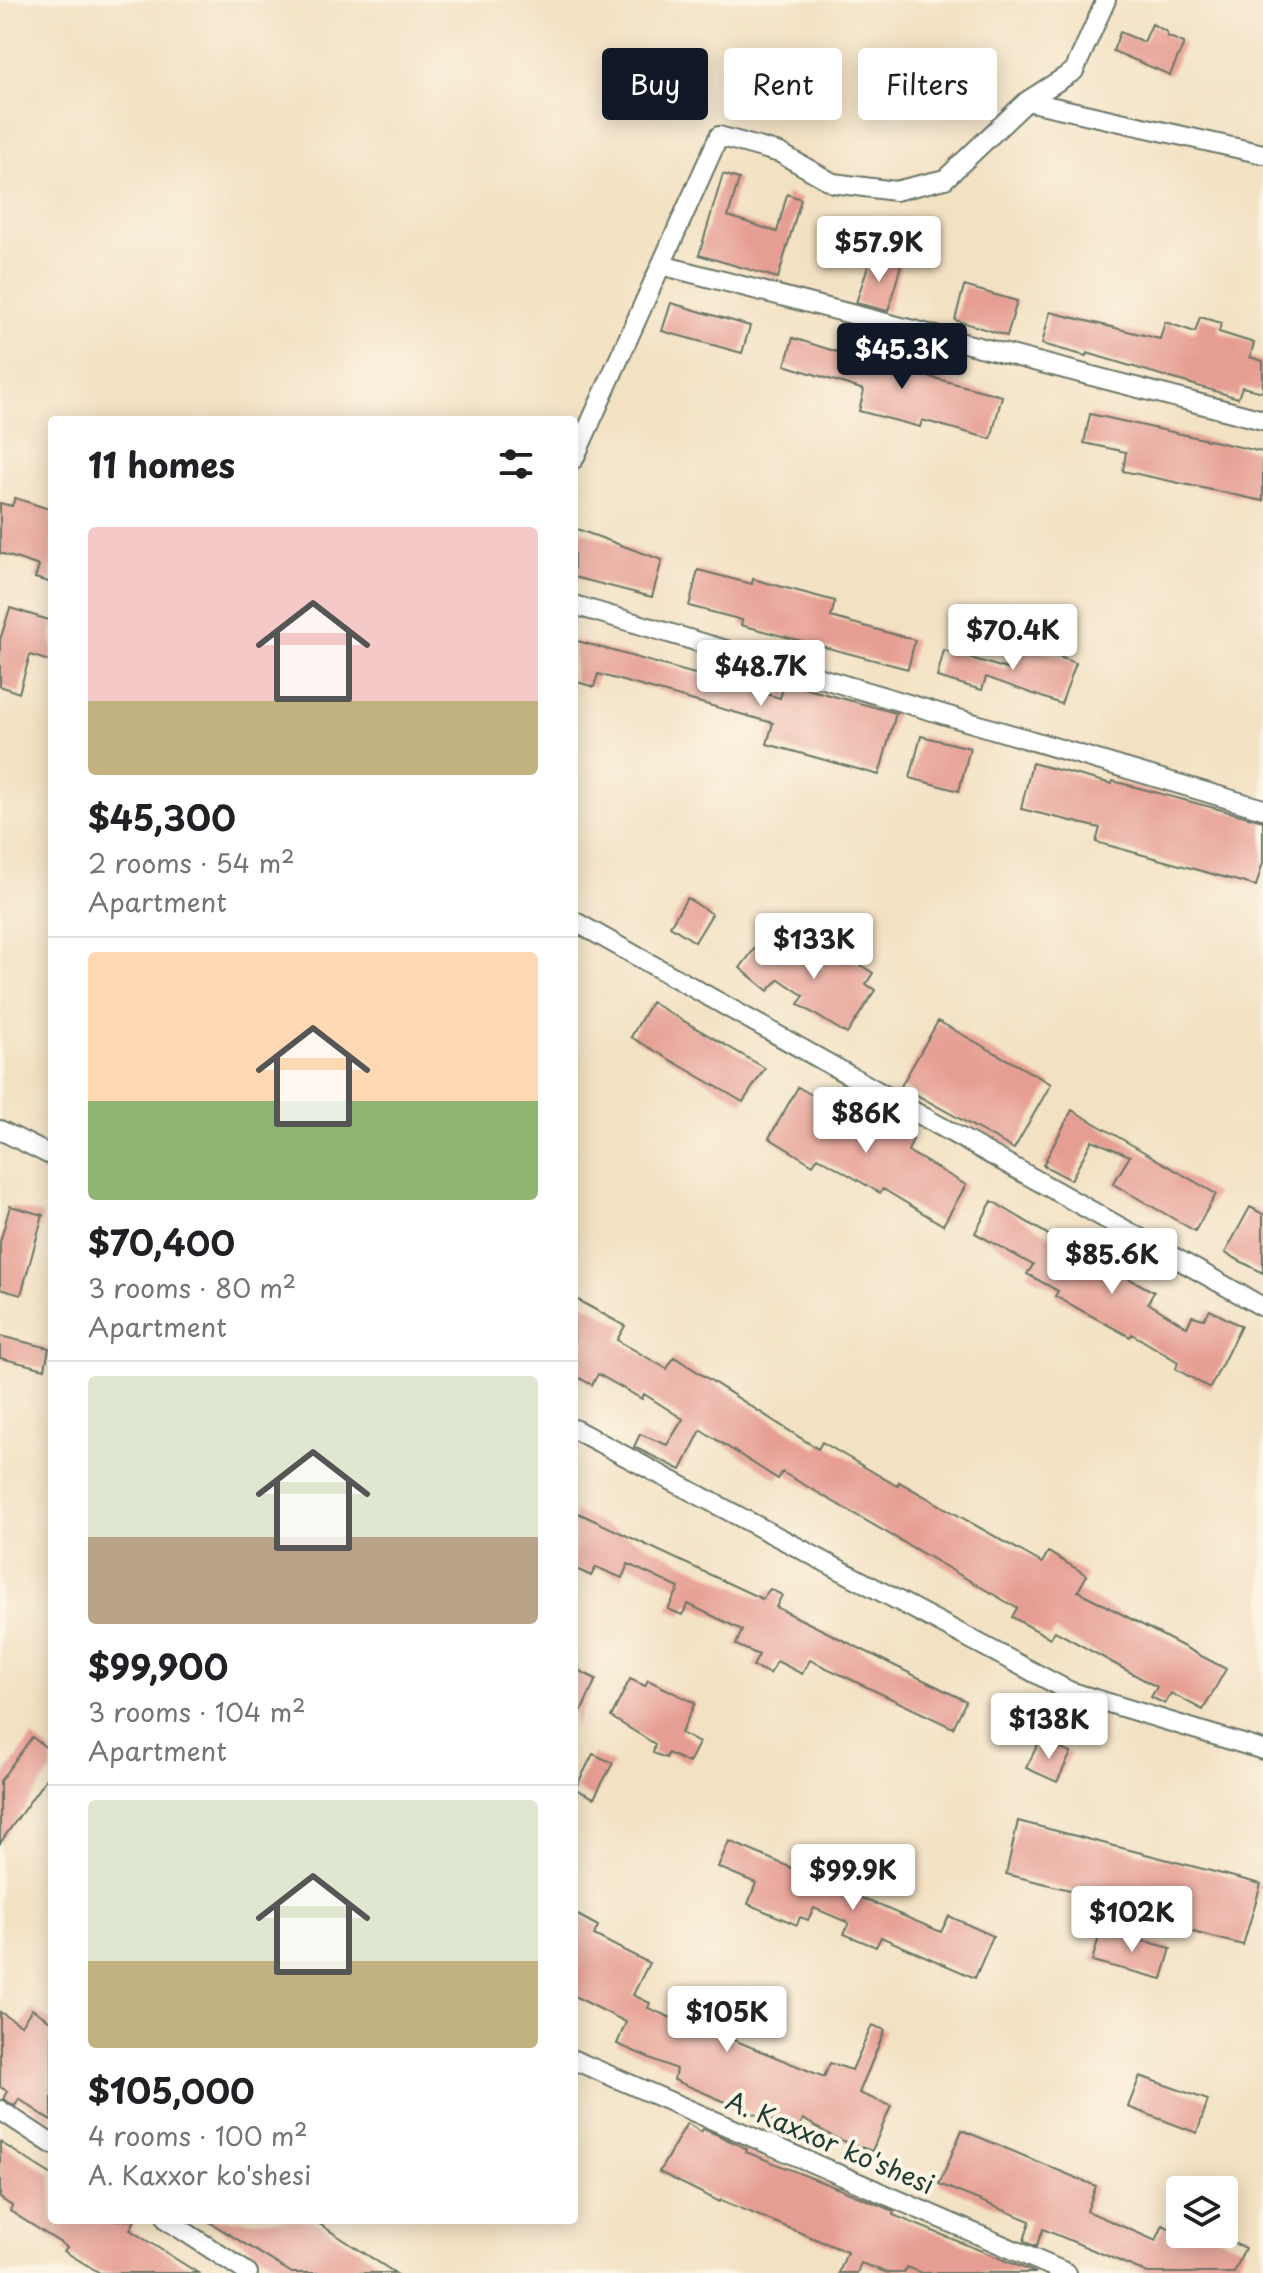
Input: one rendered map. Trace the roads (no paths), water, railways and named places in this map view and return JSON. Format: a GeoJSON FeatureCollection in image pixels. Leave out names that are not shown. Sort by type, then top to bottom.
{"type":"FeatureCollection","features":[{"type":"Feature","properties":{"kind":"street"},"geometry":{"type":"LineString","coordinates":[[578,450],[719,136],[780,153],[833,183],[895,191],[945,179],[1027,101],[1074,71],[1106,0]]}},
{"type":"Feature","properties":{"kind":"street"},"geometry":{"type":"LineString","coordinates":[[1027,101],[1263,154]]}},
{"type":"Feature","properties":{"kind":"street"},"geometry":{"type":"LineString","coordinates":[[661,265],[1263,420]]}},
{"type":"Feature","properties":{"kind":"street"},"geometry":{"type":"LineString","coordinates":[[578,606],[1263,809]]}},
{"type":"Feature","properties":{"kind":"street"},"geometry":{"type":"LineString","coordinates":[[578,923],[1263,1307]]}},
{"type":"Feature","properties":{"kind":"street"},"geometry":{"type":"LineString","coordinates":[[0,1130],[48,1154]]}},
{"type":"Feature","properties":{"kind":"street"},"geometry":{"type":"LineString","coordinates":[[578,1431],[1069,1691],[1263,1750]]}},
{"type":"Feature","properties":{"kind":"street","name":"A. Kaxxor ko'shesi"},"geometry":{"type":"LineString","coordinates":[[578,2062],[1067,2273]]}},
{"type":"Feature","properties":{"kind":"street"},"geometry":{"type":"LineString","coordinates":[[0,2110],[48,2141]]}},
{"type":"Feature","properties":{"kind":"street"},"geometry":{"type":"LineString","coordinates":[[173,2224],[248,2273]]}}]}
